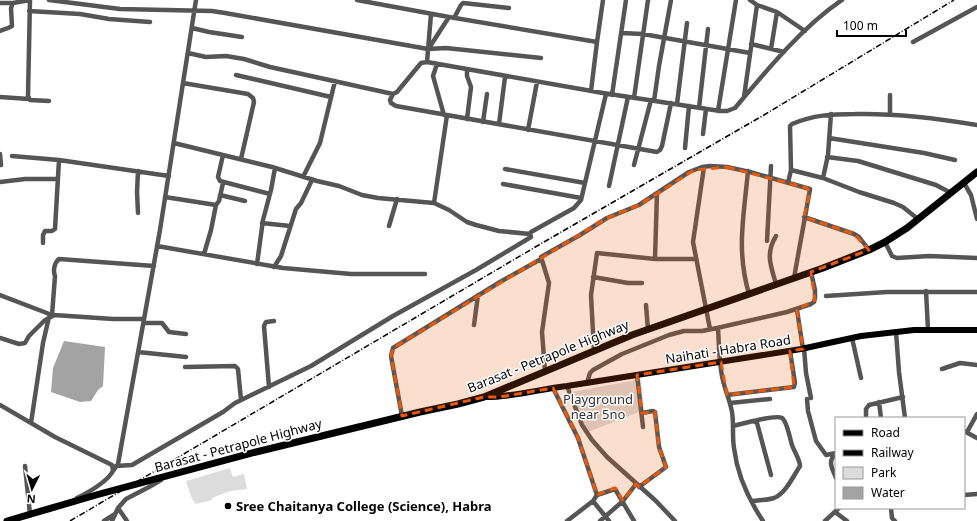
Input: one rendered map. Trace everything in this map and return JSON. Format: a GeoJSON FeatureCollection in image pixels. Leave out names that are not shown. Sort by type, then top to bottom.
{"type":"FeatureCollection","features":[{"type":"Feature","properties":{"kind":"highway","name":"Barasat - Petrapole Highway"},"geometry":{"type":"LineString","coordinates":[[7,521],[69,502],[256,452],[484,397],[545,370],[648,330],[812,272],[869,250],[885,242],[918,220],[977,172]]}},
{"type":"Feature","properties":{"kind":"main road","name":"Naihati - Habra Road"},"geometry":{"type":"LineString","coordinates":[[484,397],[500,397],[790,351],[852,338],[896,332],[928,330],[977,330]]}},
{"type":"Feature","properties":{"kind":"street"},"geometry":{"type":"LineString","coordinates":[[0,3],[13,3],[30,0],[29,99]]}},
{"type":"Feature","properties":{"kind":"street"},"geometry":{"type":"LineString","coordinates":[[49,0],[70,1],[120,9],[225,13],[428,49],[446,48],[541,58]]}},
{"type":"Feature","properties":{"kind":"street"},"geometry":{"type":"LineString","coordinates":[[69,502],[90,492],[110,475],[116,466],[154,266],[196,0]]}},
{"type":"Feature","properties":{"kind":"street"},"geometry":{"type":"LineString","coordinates":[[357,0],[451,18],[597,42]]}},
{"type":"Feature","properties":{"kind":"street"},"geometry":{"type":"LineString","coordinates":[[591,91],[603,0]]}},
{"type":"Feature","properties":{"kind":"street"},"geometry":{"type":"LineString","coordinates":[[612,95],[626,0]]}},
{"type":"Feature","properties":{"kind":"street"},"geometry":{"type":"LineString","coordinates":[[634,98],[648,0]]}},
{"type":"Feature","properties":{"kind":"street"},"geometry":{"type":"LineString","coordinates":[[634,165],[653,101],[671,0]]}},
{"type":"Feature","properties":{"kind":"street"},"geometry":{"type":"LineString","coordinates":[[718,111],[736,0]]}},
{"type":"Feature","properties":{"kind":"street"},"geometry":{"type":"LineString","coordinates":[[750,0],[757,5],[777,12],[805,31]]}},
{"type":"Feature","properties":{"kind":"street"},"geometry":{"type":"LineString","coordinates":[[671,103],[660,150],[657,152],[393,105],[390,100],[393,94],[397,92],[421,63],[427,62],[612,95],[671,103],[718,111],[727,111],[735,108],[784,52],[828,9],[842,0]]}},
{"type":"Feature","properties":{"kind":"street"},"geometry":{"type":"LineString","coordinates":[[428,49],[462,2],[509,8]]}},
{"type":"Feature","properties":{"kind":"street"},"geometry":{"type":"LineString","coordinates":[[0,31],[12,26],[11,8],[13,3]]}},
{"type":"Feature","properties":{"kind":"street"},"geometry":{"type":"LineString","coordinates":[[744,97],[757,5]]}},
{"type":"Feature","properties":{"kind":"street"},"geometry":{"type":"LineString","coordinates":[[913,42],[977,6]]}},
{"type":"Feature","properties":{"kind":"street"},"geometry":{"type":"LineString","coordinates":[[29,11],[150,22]]}},
{"type":"Feature","properties":{"kind":"street"},"geometry":{"type":"LineString","coordinates":[[771,49],[777,12]]}},
{"type":"Feature","properties":{"kind":"street"},"geometry":{"type":"LineString","coordinates":[[427,62],[431,14]]}},
{"type":"Feature","properties":{"kind":"street"},"geometry":{"type":"LineString","coordinates":[[677,104],[687,23]]}},
{"type":"Feature","properties":{"kind":"street"},"geometry":{"type":"LineString","coordinates":[[192,28],[242,37]]}},
{"type":"Feature","properties":{"kind":"street"},"geometry":{"type":"LineString","coordinates":[[699,108],[708,29]]}},
{"type":"Feature","properties":{"kind":"street"},"geometry":{"type":"LineString","coordinates":[[621,33],[643,34],[750,53]]}},
{"type":"Feature","properties":{"kind":"street"},"geometry":{"type":"LineString","coordinates":[[751,44],[784,52]]}},
{"type":"Feature","properties":{"kind":"street"},"geometry":{"type":"LineString","coordinates":[[188,53],[206,57],[226,56],[244,59],[270,67],[393,94]]}},
{"type":"Feature","properties":{"kind":"street"},"geometry":{"type":"LineString","coordinates":[[434,203],[446,115],[433,76],[437,64]]}},
{"type":"Feature","properties":{"kind":"street"},"geometry":{"type":"LineString","coordinates":[[467,70],[467,76],[471,87],[467,119]]}},
{"type":"Feature","properties":{"kind":"street"},"geometry":{"type":"LineString","coordinates":[[236,75],[331,97]]}},
{"type":"Feature","properties":{"kind":"street"},"geometry":{"type":"LineString","coordinates":[[499,124],[505,77]]}},
{"type":"Feature","properties":{"kind":"street"},"geometry":{"type":"LineString","coordinates":[[303,177],[320,144],[335,81]]}},
{"type":"Feature","properties":{"kind":"street"},"geometry":{"type":"LineString","coordinates":[[528,130],[537,82]]}},
{"type":"Feature","properties":{"kind":"street"},"geometry":{"type":"LineString","coordinates":[[183,83],[248,94],[253,98],[254,102],[241,159]]}},
{"type":"Feature","properties":{"kind":"street"},"geometry":{"type":"LineString","coordinates":[[483,122],[487,94]]}},
{"type":"Feature","properties":{"kind":"street"},"geometry":{"type":"LineString","coordinates":[[116,466],[132,465],[241,400],[310,366],[393,316],[532,237],[530,234],[531,232],[574,208],[581,198],[606,94]]}},
{"type":"Feature","properties":{"kind":"street"},"geometry":{"type":"LineString","coordinates":[[890,95],[890,115]]}},
{"type":"Feature","properties":{"kind":"street"},"geometry":{"type":"LineString","coordinates":[[0,97],[49,101]]}},
{"type":"Feature","properties":{"kind":"street"},"geometry":{"type":"LineString","coordinates":[[609,186],[628,97]]}},
{"type":"Feature","properties":{"kind":"street"},"geometry":{"type":"LineString","coordinates":[[685,148],[689,106]]}},
{"type":"Feature","properties":{"kind":"street"},"geometry":{"type":"LineString","coordinates":[[703,134],[706,109]]}},
{"type":"Feature","properties":{"kind":"street"},"geometry":{"type":"LineString","coordinates":[[823,178],[832,114]]}},
{"type":"Feature","properties":{"kind":"street"},"geometry":{"type":"LineString","coordinates":[[788,183],[791,170],[790,129],[792,124],[819,115],[890,115],[934,118],[977,126]]}},
{"type":"Feature","properties":{"kind":"street"},"geometry":{"type":"LineString","coordinates":[[829,138],[924,153],[956,160]]}},
{"type":"Feature","properties":{"kind":"street"},"geometry":{"type":"LineString","coordinates":[[174,143],[275,168],[312,180],[339,186],[362,195],[434,203],[440,205],[466,222],[499,231],[530,234]]}},
{"type":"Feature","properties":{"kind":"street"},"geometry":{"type":"LineString","coordinates":[[0,154],[1,165]]}},
{"type":"Feature","properties":{"kind":"street"},"geometry":{"type":"LineString","coordinates":[[223,154],[218,177],[220,181],[270,194]]}},
{"type":"Feature","properties":{"kind":"street"},"geometry":{"type":"LineString","coordinates":[[12,156],[58,160],[169,176]]}},
{"type":"Feature","properties":{"kind":"street"},"geometry":{"type":"LineString","coordinates":[[827,157],[858,161],[936,185],[951,193]]}},
{"type":"Feature","properties":{"kind":"street"},"geometry":{"type":"LineString","coordinates":[[43,243],[43,235],[45,231],[52,231],[55,229],[58,160]]}},
{"type":"Feature","properties":{"kind":"street"},"geometry":{"type":"LineString","coordinates":[[767,241],[771,166]]}},
{"type":"Feature","properties":{"kind":"street"},"geometry":{"type":"LineString","coordinates":[[704,167],[693,242],[710,329]]}},
{"type":"Feature","properties":{"kind":"street"},"geometry":{"type":"LineString","coordinates":[[402,416],[391,356],[391,351],[399,344],[607,218],[639,205],[689,172],[704,167],[727,167],[748,171],[810,189],[794,278]]}},
{"type":"Feature","properties":{"kind":"street"},"geometry":{"type":"LineString","coordinates":[[258,264],[262,223],[275,168]]}},
{"type":"Feature","properties":{"kind":"street"},"geometry":{"type":"LineString","coordinates":[[505,169],[585,183]]}},
{"type":"Feature","properties":{"kind":"street"},"geometry":{"type":"LineString","coordinates":[[791,170],[823,178],[858,192],[894,203],[903,207],[918,220]]}},
{"type":"Feature","properties":{"kind":"street"},"geometry":{"type":"LineString","coordinates":[[138,171],[138,213]]}},
{"type":"Feature","properties":{"kind":"street"},"geometry":{"type":"LineString","coordinates":[[748,171],[742,232],[742,249],[743,271],[749,294]]}},
{"type":"Feature","properties":{"kind":"street"},"geometry":{"type":"LineString","coordinates":[[0,182],[25,179],[58,179]]}},
{"type":"Feature","properties":{"kind":"street"},"geometry":{"type":"LineString","coordinates":[[274,267],[281,256],[296,209],[301,203],[312,180]]}},
{"type":"Feature","properties":{"kind":"street"},"geometry":{"type":"LineString","coordinates":[[204,254],[223,183]]}},
{"type":"Feature","properties":{"kind":"street"},"geometry":{"type":"LineString","coordinates":[[964,183],[971,195],[977,219]]}},
{"type":"Feature","properties":{"kind":"street"},"geometry":{"type":"LineString","coordinates":[[503,184],[581,198]]}},
{"type":"Feature","properties":{"kind":"street"},"geometry":{"type":"LineString","coordinates":[[656,259],[657,193]]}},
{"type":"Feature","properties":{"kind":"street"},"geometry":{"type":"LineString","coordinates":[[220,195],[245,201]]}},
{"type":"Feature","properties":{"kind":"street"},"geometry":{"type":"LineString","coordinates":[[165,197],[216,205]]}},
{"type":"Feature","properties":{"kind":"street"},"geometry":{"type":"LineString","coordinates":[[389,226],[397,199]]}},
{"type":"Feature","properties":{"kind":"street"},"geometry":{"type":"LineString","coordinates":[[804,217],[854,234],[859,237],[869,250]]}},
{"type":"Feature","properties":{"kind":"street"},"geometry":{"type":"LineString","coordinates":[[262,223],[290,226]]}},
{"type":"Feature","properties":{"kind":"street"},"geometry":{"type":"LineString","coordinates":[[776,236],[772,243],[769,258],[776,284]]}},
{"type":"Feature","properties":{"kind":"street"},"geometry":{"type":"LineString","coordinates":[[885,242],[892,256],[897,258],[929,256],[977,258]]}},
{"type":"Feature","properties":{"kind":"street"},"geometry":{"type":"LineString","coordinates":[[157,246],[274,267],[351,274],[425,274]]}},
{"type":"Feature","properties":{"kind":"street"},"geometry":{"type":"LineString","coordinates":[[594,351],[591,295],[597,253],[656,259],[696,259]]}},
{"type":"Feature","properties":{"kind":"street"},"geometry":{"type":"LineString","coordinates":[[32,423],[43,343],[50,316],[56,261],[59,259],[154,266]]}},
{"type":"Feature","properties":{"kind":"street"},"geometry":{"type":"LineString","coordinates":[[541,259],[549,283],[542,332],[545,370]]}},
{"type":"Feature","properties":{"kind":"street"},"geometry":{"type":"LineString","coordinates":[[587,383],[590,373],[593,370],[622,354],[669,335],[684,331],[702,331],[718,328],[796,310],[811,304],[815,300],[812,272]]}},
{"type":"Feature","properties":{"kind":"street"},"geometry":{"type":"LineString","coordinates":[[593,277],[628,283],[642,283]]}},
{"type":"Feature","properties":{"kind":"street"},"geometry":{"type":"LineString","coordinates":[[926,291],[928,330]]}},
{"type":"Feature","properties":{"kind":"street"},"geometry":{"type":"LineString","coordinates":[[826,296],[887,292],[977,292]]}},
{"type":"Feature","properties":{"kind":"street"},"geometry":{"type":"LineString","coordinates":[[0,295],[50,316],[162,323],[169,332],[186,334]]}},
{"type":"Feature","properties":{"kind":"street"},"geometry":{"type":"LineString","coordinates":[[474,326],[478,295]]}},
{"type":"Feature","properties":{"kind":"street"},"geometry":{"type":"LineString","coordinates":[[646,304],[648,330]]}},
{"type":"Feature","properties":{"kind":"street"},"geometry":{"type":"LineString","coordinates":[[796,310],[806,373],[809,399],[808,412],[816,441],[826,455],[835,453]]}},
{"type":"Feature","properties":{"kind":"street"},"geometry":{"type":"LineString","coordinates":[[0,338],[19,344],[25,343],[35,330],[50,316]]}},
{"type":"Feature","properties":{"kind":"street"},"geometry":{"type":"LineString","coordinates":[[269,386],[264,326],[266,322],[274,321]]}},
{"type":"Feature","properties":{"kind":"street"},"geometry":{"type":"LineString","coordinates":[[718,328],[722,375],[730,403],[735,458],[744,484],[763,521]]}},
{"type":"Feature","properties":{"kind":"street"},"geometry":{"type":"LineString","coordinates":[[896,332],[905,417]]}},
{"type":"Feature","properties":{"kind":"street"},"geometry":{"type":"LineString","coordinates":[[852,338],[861,378]]}},
{"type":"Feature","properties":{"kind":"street"},"geometry":{"type":"LineString","coordinates":[[727,395],[794,387],[795,383],[790,351]]}},
{"type":"Feature","properties":{"kind":"street"},"geometry":{"type":"LineString","coordinates":[[138,352],[186,357]]}},
{"type":"Feature","properties":{"kind":"street"},"geometry":{"type":"LineString","coordinates":[[942,369],[960,363],[977,365]]}},
{"type":"Feature","properties":{"kind":"street"},"geometry":{"type":"LineString","coordinates":[[185,367],[235,366],[238,369],[241,400]]}},
{"type":"Feature","properties":{"kind":"street"},"geometry":{"type":"LineString","coordinates":[[637,375],[643,427]]}},
{"type":"Feature","properties":{"kind":"street"},"geometry":{"type":"LineString","coordinates":[[567,386],[582,425],[592,440],[675,521]]}},
{"type":"Feature","properties":{"kind":"street"},"geometry":{"type":"LineString","coordinates":[[554,388],[578,438],[597,494],[594,501],[567,521]]}},
{"type":"Feature","properties":{"kind":"street"},"geometry":{"type":"LineString","coordinates":[[866,417],[866,409],[869,405],[902,397]]}},
{"type":"Feature","properties":{"kind":"street"},"geometry":{"type":"LineString","coordinates":[[730,403],[770,399]]}},
{"type":"Feature","properties":{"kind":"street"},"geometry":{"type":"LineString","coordinates":[[879,402],[881,417]]}},
{"type":"Feature","properties":{"kind":"street"},"geometry":{"type":"LineString","coordinates":[[0,405],[55,437],[109,463],[112,465],[113,471]]}},
{"type":"Feature","properties":{"kind":"street"},"geometry":{"type":"LineString","coordinates":[[600,521],[623,501],[638,485],[666,467],[661,453],[655,412],[642,413]]}},
{"type":"Feature","properties":{"kind":"street"},"geometry":{"type":"LineString","coordinates":[[977,414],[966,431],[977,438]]}},
{"type":"Feature","properties":{"kind":"street"},"geometry":{"type":"LineString","coordinates":[[733,426],[753,421],[778,417],[782,418],[785,421],[795,454],[800,463],[800,466],[785,489],[778,495],[771,498],[752,501]]}},
{"type":"Feature","properties":{"kind":"street"},"geometry":{"type":"LineString","coordinates":[[753,421],[758,425],[771,475]]}},
{"type":"Feature","properties":{"kind":"street"},"geometry":{"type":"LineString","coordinates":[[835,454],[830,461],[835,475]]}},
{"type":"Feature","properties":{"kind":"street"},"geometry":{"type":"LineString","coordinates":[[26,466],[30,514]]}},
{"type":"Feature","properties":{"kind":"street"},"geometry":{"type":"LineString","coordinates":[[112,521],[118,508],[129,496],[149,487],[165,476]]}},
{"type":"Feature","properties":{"kind":"street"},"geometry":{"type":"LineString","coordinates":[[597,494],[615,489],[634,521]]}},
{"type":"Feature","properties":{"kind":"street"},"geometry":{"type":"LineString","coordinates":[[965,495],[977,494]]}},
{"type":"Feature","properties":{"kind":"street"},"geometry":{"type":"LineString","coordinates":[[594,501],[609,521]]}},
{"type":"Feature","properties":{"kind":"street"},"geometry":{"type":"LineString","coordinates":[[118,508],[127,521]]}},
{"type":"Feature","properties":{"kind":"street"},"geometry":{"type":"LineString","coordinates":[[825,521],[838,509]]}},
{"type":"Feature","properties":{"kind":"street"},"geometry":{"type":"LineString","coordinates":[[891,509],[892,518],[895,521]]}},
{"type":"Feature","properties":{"kind":"street"},"geometry":{"type":"LineString","coordinates":[[835,512],[847,521]]}},
{"type":"Feature","properties":{"kind":"street"},"geometry":{"type":"LineString","coordinates":[[104,521],[115,514]]}},
{"type":"Feature","properties":{"kind":"highlighted area"},"geometry":{"type":"Polygon","coordinates":[[[727,167],[807,188],[810,192],[804,217],[854,234],[869,250],[811,272],[815,300],[797,310],[803,349],[790,351],[794,387],[727,395],[721,362],[637,375],[642,413],[655,412],[659,447],[666,467],[639,487],[636,484],[623,501],[615,488],[597,495],[578,438],[553,388],[500,397],[484,397],[402,416],[391,356],[393,348],[607,218],[639,205],[694,170],[727,167]]]}},
{"type":"Feature","properties":{"kind":"green space","name":"Playground near 5no"},"geometry":{"type":"Polygon","coordinates":[[[641,379],[644,410],[588,432],[576,407],[572,392],[641,379]]]}},
{"type":"Feature","properties":{"kind":"green space"},"geometry":{"type":"Polygon","coordinates":[[[230,468],[233,477],[244,474],[247,489],[230,491],[212,498],[212,500],[196,504],[192,499],[186,481],[230,468]]]}},
{"type":"Feature","properties":{"kind":"water"},"geometry":{"type":"Polygon","coordinates":[[[64,341],[105,347],[103,386],[98,390],[91,401],[80,402],[51,392],[53,368],[64,341]]]}},
{"type":"Feature","properties":{"kind":"railway"},"geometry":{"type":"LineString","coordinates":[[70,521],[537,246],[764,115],[954,0]]}},
{"type":"Feature","properties":{"kind":"place","name":"Sree Chaitanya College (Science), Habra"},"geometry":{"type":"Point","coordinates":[228,506]}}]}
